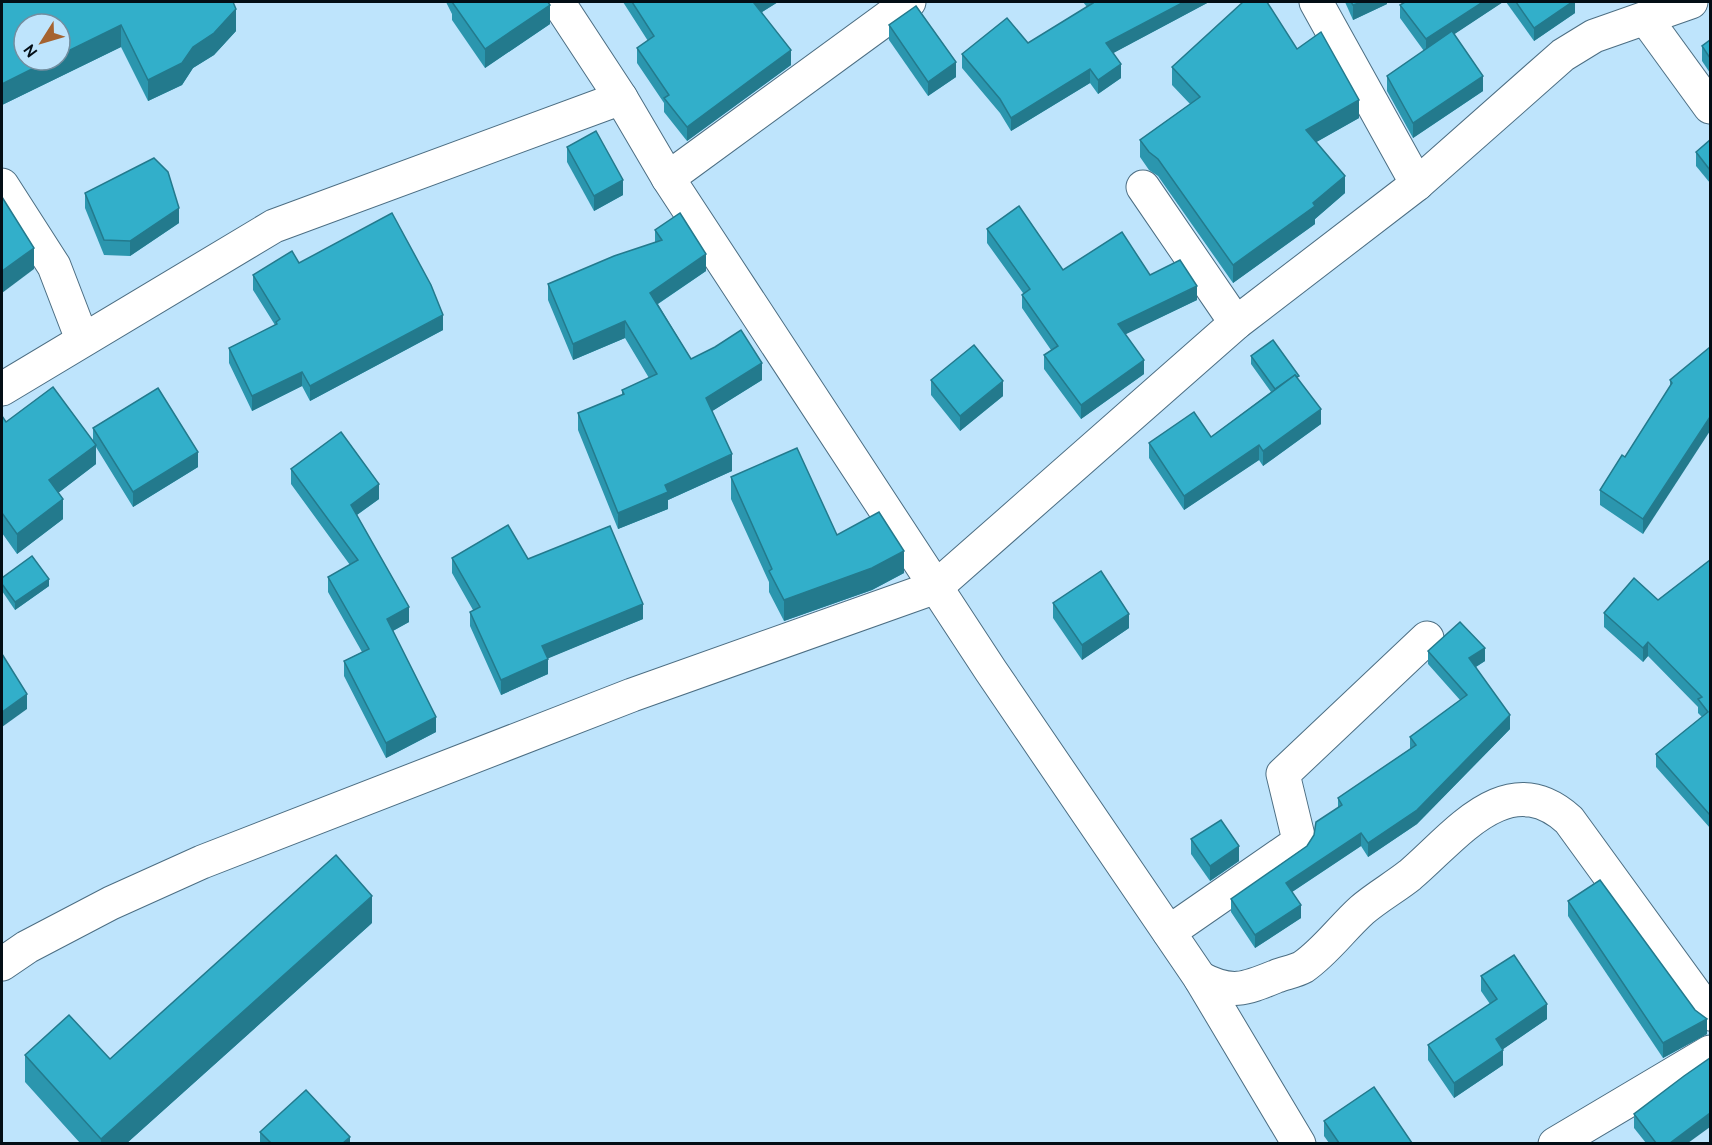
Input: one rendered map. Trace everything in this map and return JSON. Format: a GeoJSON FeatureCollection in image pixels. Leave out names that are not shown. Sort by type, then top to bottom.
{"type":"FeatureCollection","features":[{"type":"Feature","properties":{"kind":"street"},"geometry":{"type":"LineString","coordinates":[[558,2],[621,98],[668,178],[936,587],[1200,978],[1299,1143]]}},
{"type":"Feature","properties":{"kind":"street"},"geometry":{"type":"LineString","coordinates":[[668,178],[909,2]]}},
{"type":"Feature","properties":{"kind":"street"},"geometry":{"type":"LineString","coordinates":[[1316,2],[1417,184]]}},
{"type":"Feature","properties":{"kind":"street"},"geometry":{"type":"LineString","coordinates":[[2,964],[27,947],[111,903],[202,862],[632,695],[936,587],[1236,323],[1417,184],[1563,55],[1594,36],[1691,2]]}},
{"type":"Feature","properties":{"kind":"street"},"geometry":{"type":"LineString","coordinates":[[1646,19],[1710,107]]}},
{"type":"Feature","properties":{"kind":"street"},"geometry":{"type":"LineString","coordinates":[[2,389],[274,226],[621,98]]}},
{"type":"Feature","properties":{"kind":"street"},"geometry":{"type":"LineString","coordinates":[[2,185],[54,266],[82,339]]}},
{"type":"Feature","properties":{"kind":"street"},"geometry":{"type":"LineString","coordinates":[[1143,187],[1236,323]]}},
{"type":"Feature","properties":{"kind":"street"},"geometry":{"type":"LineString","coordinates":[[1169,932],[1296,844],[1298,836],[1283,774],[1427,638]]}},
{"type":"Feature","properties":{"kind":"street"},"geometry":{"type":"LineString","coordinates":[[1200,978],[1219,988],[1244,990],[1302,967],[1363,910],[1410,874],[1468,820],[1491,807],[1515,800],[1541,802],[1556,808],[1569,820],[1710,1014]]}},
{"type":"Feature","properties":{"kind":"street"},"geometry":{"type":"LineString","coordinates":[[1555,1143],[1710,1052]]}},
{"type":"Feature","properties":{"kind":"building"},"geometry":{"type":"Polygon","coordinates":[[[2,2],[233,2],[236,9],[214,33],[193,47],[182,63],[148,80],[121,25],[72,49],[72,12],[12,12],[12,72],[26,72],[2,84],[2,2]]]}},
{"type":"Feature","properties":{"kind":"building"},"geometry":{"type":"Polygon","coordinates":[[[452,2],[548,2],[550,5],[485,49],[452,2]]]}},
{"type":"Feature","properties":{"kind":"building"},"geometry":{"type":"Polygon","coordinates":[[[632,2],[756,2],[754,3],[791,50],[687,127],[664,98],[669,95],[637,48],[654,36],[632,2]]]}},
{"type":"Feature","properties":{"kind":"building"},"geometry":{"type":"Polygon","coordinates":[[[1092,2],[1184,2],[1106,43],[1121,64],[1098,80],[1090,69],[1011,118],[1000,99],[962,54],[1007,18],[1028,43],[1092,2]]]}},
{"type":"Feature","properties":{"kind":"building"},"geometry":{"type":"Polygon","coordinates":[[[1243,2],[1267,2],[1297,49],[1321,32],[1359,100],[1306,130],[1345,176],[1313,203],[1315,206],[1233,265],[1158,159],[1140,140],[1200,97],[1172,67],[1243,2]]]}},
{"type":"Feature","properties":{"kind":"building"},"geometry":{"type":"Polygon","coordinates":[[[1405,2],[1483,2],[1426,39],[1400,5],[1405,2]]]}},
{"type":"Feature","properties":{"kind":"building"},"geometry":{"type":"Polygon","coordinates":[[[1516,2],[1572,2],[1534,28],[1516,2]]]}},
{"type":"Feature","properties":{"kind":"building"},"geometry":{"type":"Polygon","coordinates":[[[916,6],[956,62],[928,82],[889,25],[916,6]]]}},
{"type":"Feature","properties":{"kind":"building"},"geometry":{"type":"Polygon","coordinates":[[[1452,31],[1483,76],[1413,123],[1387,76],[1452,31]]]}},
{"type":"Feature","properties":{"kind":"building"},"geometry":{"type":"Polygon","coordinates":[[[1710,40],[1710,58],[1702,46],[1710,40]]]}},
{"type":"Feature","properties":{"kind":"building"},"geometry":{"type":"Polygon","coordinates":[[[596,131],[623,180],[594,196],[567,147],[596,131]]]}},
{"type":"Feature","properties":{"kind":"building"},"geometry":{"type":"Polygon","coordinates":[[[1710,140],[1710,170],[1696,152],[1710,140]]]}},
{"type":"Feature","properties":{"kind":"building"},"geometry":{"type":"Polygon","coordinates":[[[154,158],[168,172],[179,208],[130,241],[104,240],[85,193],[154,158]]]}},
{"type":"Feature","properties":{"kind":"building"},"geometry":{"type":"Polygon","coordinates":[[[2,197],[34,248],[2,271],[2,197]]]}},
{"type":"Feature","properties":{"kind":"building"},"geometry":{"type":"Polygon","coordinates":[[[1019,206],[1063,270],[1122,232],[1150,275],[1180,260],[1197,286],[1118,324],[1144,360],[1081,405],[1044,355],[1058,346],[1022,295],[1030,289],[987,229],[1019,206]]]}},
{"type":"Feature","properties":{"kind":"building"},"geometry":{"type":"Polygon","coordinates":[[[392,213],[431,285],[443,315],[310,386],[302,372],[252,396],[229,348],[277,324],[276,322],[280,319],[253,275],[292,251],[299,263],[392,213]]]}},
{"type":"Feature","properties":{"kind":"building"},"geometry":{"type":"Polygon","coordinates":[[[680,213],[706,254],[650,293],[691,359],[741,330],[762,363],[706,398],[732,454],[665,485],[668,492],[618,513],[578,413],[624,394],[622,390],[657,374],[625,321],[573,344],[548,284],[614,256],[662,240],[655,230],[680,213]]]}},
{"type":"Feature","properties":{"kind":"building"},"geometry":{"type":"Polygon","coordinates":[[[1273,340],[1299,376],[1295,375],[1275,389],[1251,356],[1273,340]]]}},
{"type":"Feature","properties":{"kind":"building"},"geometry":{"type":"Polygon","coordinates":[[[974,345],[1003,381],[960,416],[931,380],[974,345]]]}},
{"type":"Feature","properties":{"kind":"building"},"geometry":{"type":"Polygon","coordinates":[[[1710,347],[1710,417],[1643,519],[1600,490],[1622,455],[1625,457],[1672,383],[1670,380],[1710,347]]]}},
{"type":"Feature","properties":{"kind":"building"},"geometry":{"type":"Polygon","coordinates":[[[1295,375],[1321,409],[1263,451],[1259,445],[1184,496],[1149,443],[1194,412],[1211,437],[1295,375]]]}},
{"type":"Feature","properties":{"kind":"building"},"geometry":{"type":"Polygon","coordinates":[[[53,387],[96,445],[49,480],[63,499],[17,534],[2,513],[2,416],[6,422],[53,387]]]}},
{"type":"Feature","properties":{"kind":"building"},"geometry":{"type":"Polygon","coordinates":[[[158,388],[198,452],[133,492],[93,428],[158,388]]]}},
{"type":"Feature","properties":{"kind":"building"},"geometry":{"type":"Polygon","coordinates":[[[341,432],[379,484],[351,505],[409,607],[387,619],[436,717],[386,743],[344,661],[369,649],[328,577],[358,560],[291,469],[341,432]]]}},
{"type":"Feature","properties":{"kind":"building"},"geometry":{"type":"Polygon","coordinates":[[[797,448],[837,535],[879,512],[904,551],[872,568],[784,600],[769,571],[772,569],[731,477],[797,448]]]}},
{"type":"Feature","properties":{"kind":"building"},"geometry":{"type":"Polygon","coordinates":[[[508,525],[528,559],[610,526],[643,604],[542,646],[548,659],[501,680],[470,612],[480,607],[452,558],[508,525]]]}},
{"type":"Feature","properties":{"kind":"building"},"geometry":{"type":"Polygon","coordinates":[[[32,556],[49,579],[15,602],[2,584],[2,578],[32,556]]]}},
{"type":"Feature","properties":{"kind":"building"},"geometry":{"type":"Polygon","coordinates":[[[1710,560],[1710,815],[1656,754],[1708,712],[1698,699],[1702,697],[1648,642],[1643,648],[1604,613],[1634,578],[1658,600],[1710,560]]]}},
{"type":"Feature","properties":{"kind":"building"},"geometry":{"type":"Polygon","coordinates":[[[1101,571],[1129,614],[1082,645],[1053,603],[1101,571]]]}},
{"type":"Feature","properties":{"kind":"building"},"geometry":{"type":"Polygon","coordinates":[[[1460,622],[1485,648],[1469,658],[1510,715],[1417,810],[1368,843],[1361,833],[1286,883],[1301,905],[1255,935],[1231,899],[1307,846],[1314,835],[1316,822],[1342,805],[1338,798],[1416,745],[1410,737],[1467,695],[1428,651],[1460,622]]]}},
{"type":"Feature","properties":{"kind":"building"},"geometry":{"type":"Polygon","coordinates":[[[2,654],[27,694],[2,712],[2,654]]]}},
{"type":"Feature","properties":{"kind":"building"},"geometry":{"type":"Polygon","coordinates":[[[1221,820],[1239,846],[1210,866],[1191,839],[1221,820]]]}},
{"type":"Feature","properties":{"kind":"building"},"geometry":{"type":"Polygon","coordinates":[[[336,855],[372,896],[101,1139],[25,1055],[69,1015],[110,1059],[336,855]]]}},
{"type":"Feature","properties":{"kind":"building"},"geometry":{"type":"Polygon","coordinates":[[[1600,880],[1695,1010],[1707,1019],[1663,1043],[1568,901],[1600,880]]]}},
{"type":"Feature","properties":{"kind":"building"},"geometry":{"type":"Polygon","coordinates":[[[1514,955],[1547,1004],[1496,1039],[1503,1050],[1454,1083],[1428,1045],[1497,999],[1481,976],[1514,955]]]}},
{"type":"Feature","properties":{"kind":"building"},"geometry":{"type":"Polygon","coordinates":[[[1710,1058],[1710,1113],[1670,1143],[1656,1143],[1634,1114],[1710,1058]]]}},
{"type":"Feature","properties":{"kind":"building"},"geometry":{"type":"Polygon","coordinates":[[[1374,1087],[1412,1143],[1339,1143],[1324,1121],[1374,1087]]]}},
{"type":"Feature","properties":{"kind":"building"},"geometry":{"type":"Polygon","coordinates":[[[306,1090],[350,1137],[343,1143],[271,1143],[260,1132],[306,1090]]]}}]}
